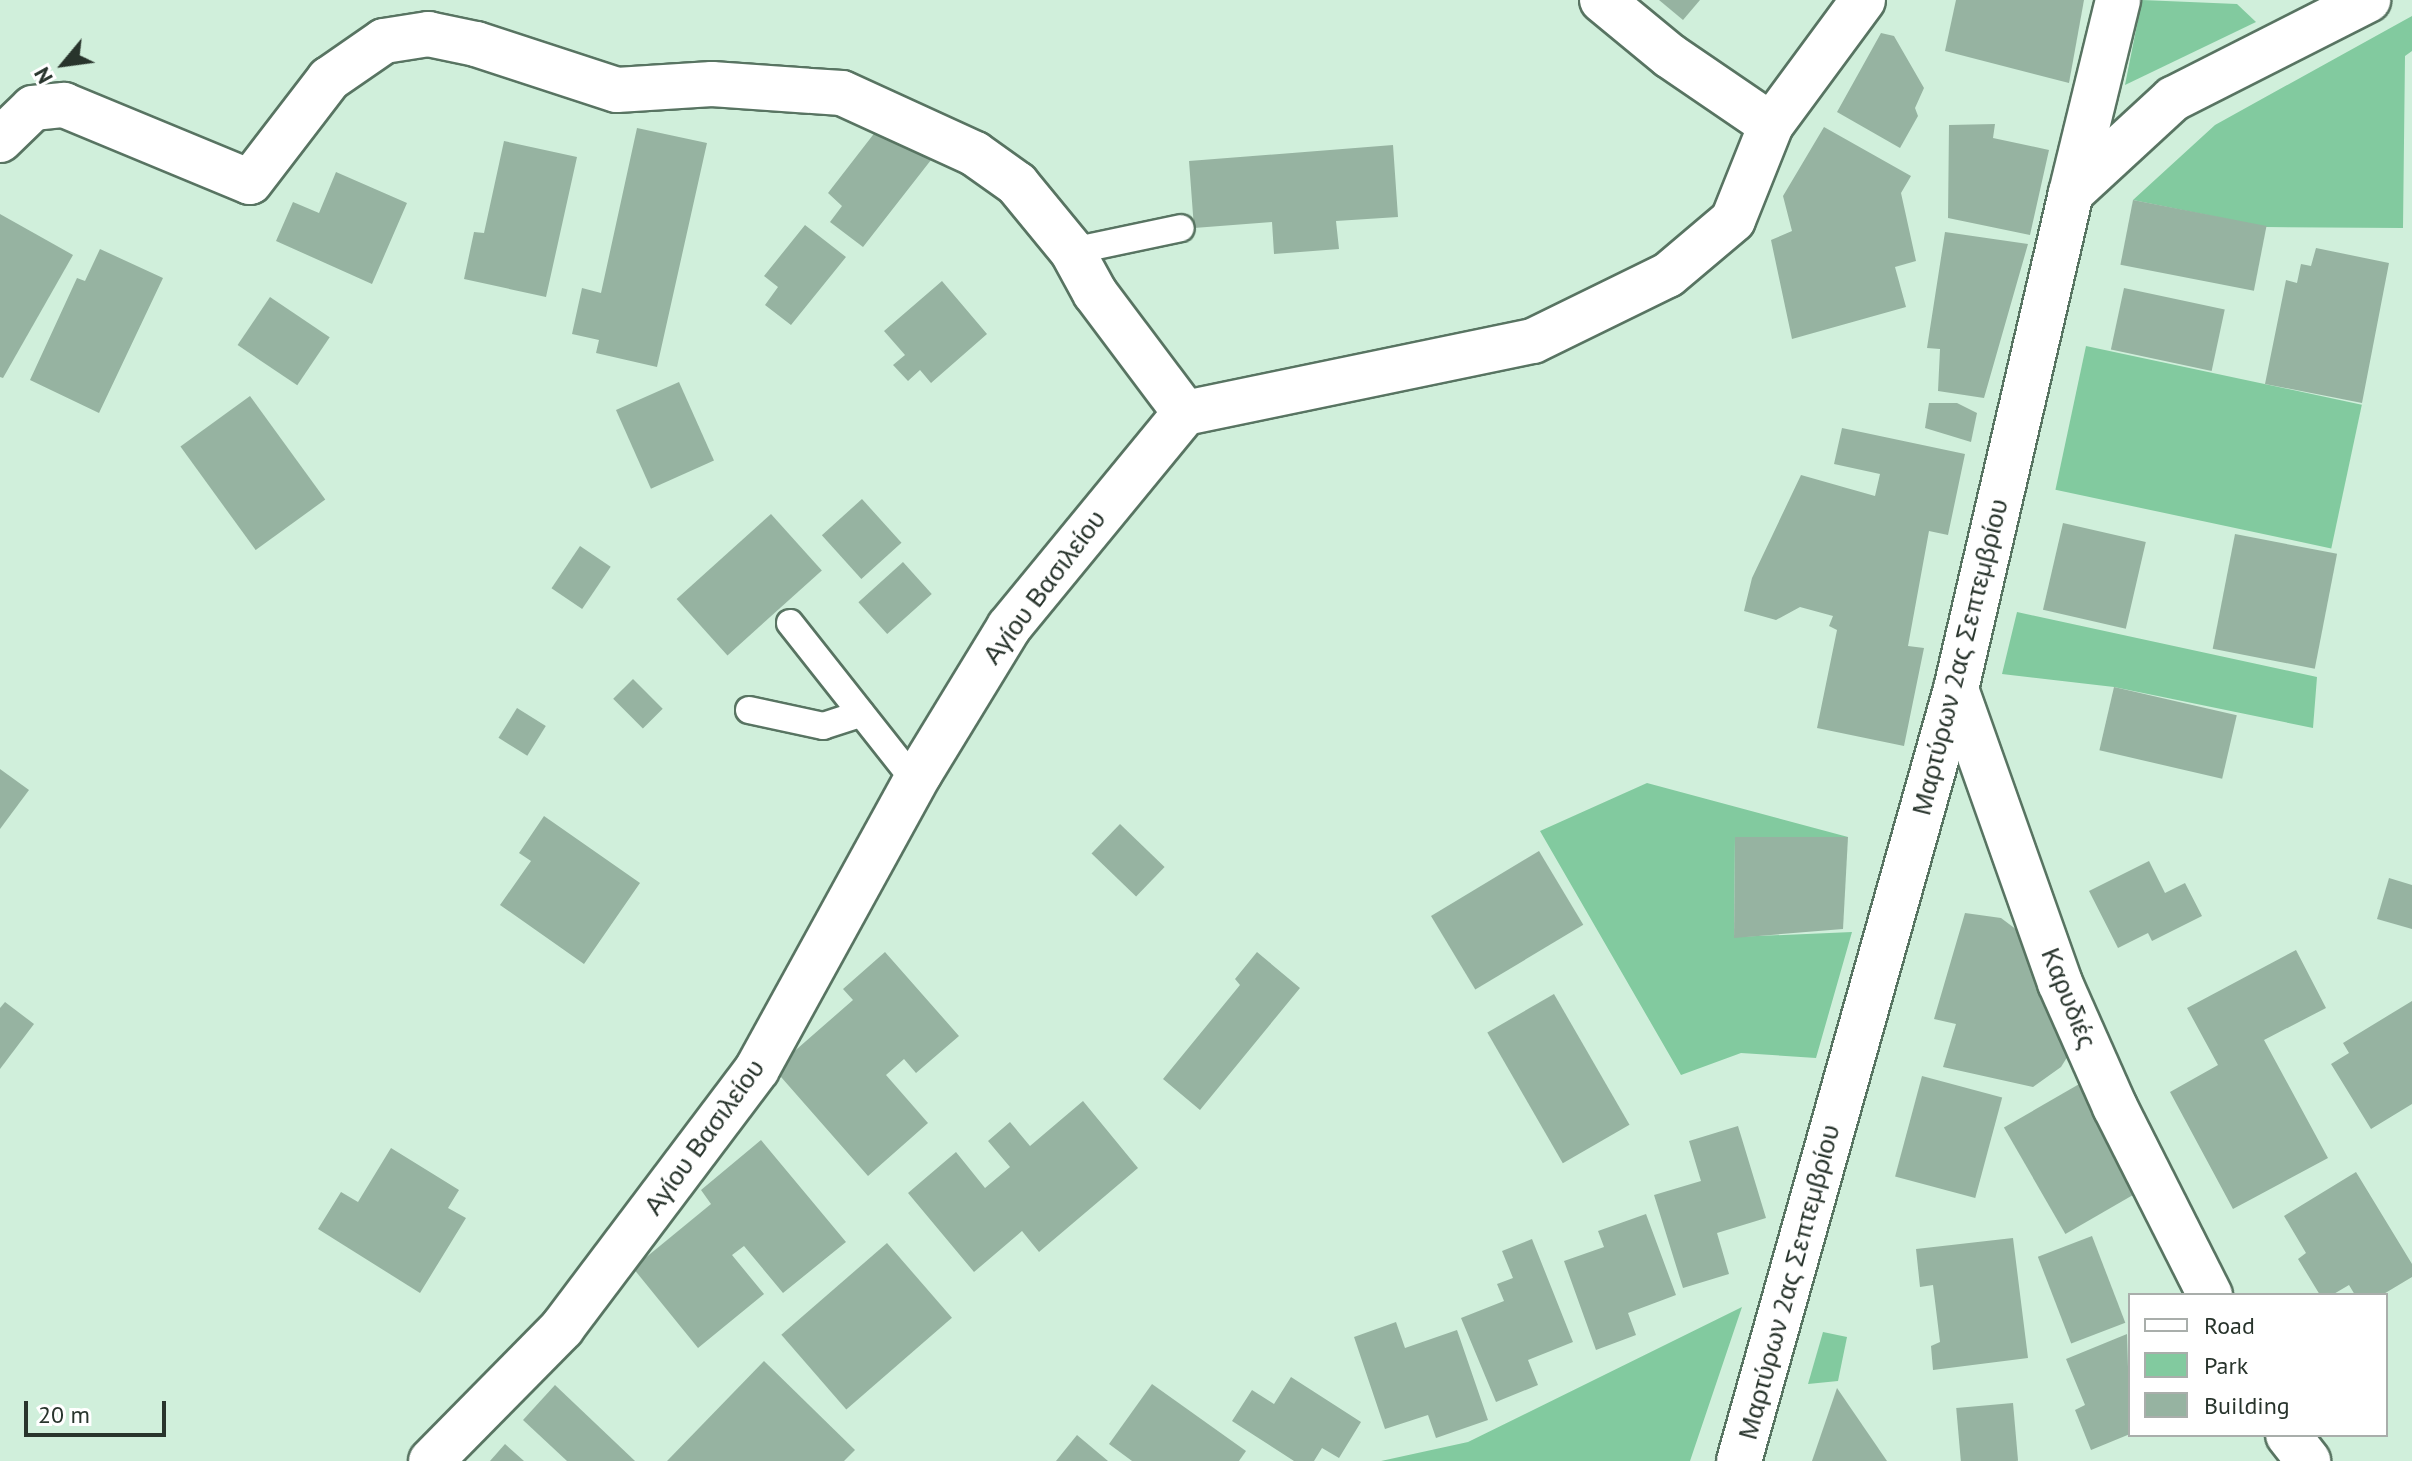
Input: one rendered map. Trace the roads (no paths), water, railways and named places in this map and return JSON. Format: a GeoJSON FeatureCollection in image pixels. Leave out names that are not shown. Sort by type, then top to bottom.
{"type":"FeatureCollection","features":[{"type":"Feature","properties":{"kind":"street"},"geometry":{"type":"LineString","coordinates":[[1602,0],[1670,56],[1771,125]]}},
{"type":"Feature","properties":{"kind":"street"},"geometry":{"type":"LineString","coordinates":[[0,140],[33,108],[64,105],[250,182],[329,79],[384,41],[428,34],[476,44],[617,90],[712,84],[842,93],[975,154],[1017,184],[1072,251],[1095,293],[1185,413],[1533,341],[1655,282],[1733,220],[1771,125],[1863,0]]}},
{"type":"Feature","properties":{"kind":"street","name":"Μαρτύρων 2ας Σεπτεμβρίου"},"geometry":{"type":"LineString","coordinates":[[1739,1461],[1956,689],[2118,0]]}},
{"type":"Feature","properties":{"kind":"street"},"geometry":{"type":"LineString","coordinates":[[2071,193],[2173,99],[2368,0]]}},
{"type":"Feature","properties":{"kind":"street","name":"Αγίου Βασιλείου"},"geometry":{"type":"LineString","coordinates":[[431,1461],[562,1328],[757,1069],[915,781],[1009,627],[1185,413]]}},
{"type":"Feature","properties":{"kind":"street","name":"Καρυδιές"},"geometry":{"type":"LineString","coordinates":[[1956,689],[2060,983],[2115,1107],[2209,1293]]}},
{"type":"Feature","properties":{"kind":"street"},"geometry":{"type":"LineString","coordinates":[[2290,1437],[2308,1461]]}},
{"type":"Feature","properties":{"kind":"lane"},"geometry":{"type":"LineString","coordinates":[[1072,251],[1181,228]]}},
{"type":"Feature","properties":{"kind":"lane"},"geometry":{"type":"LineString","coordinates":[[790,623],[915,781]]}},
{"type":"Feature","properties":{"kind":"lane"},"geometry":{"type":"LineString","coordinates":[[749,710],[823,726],[861,714]]}}]}
